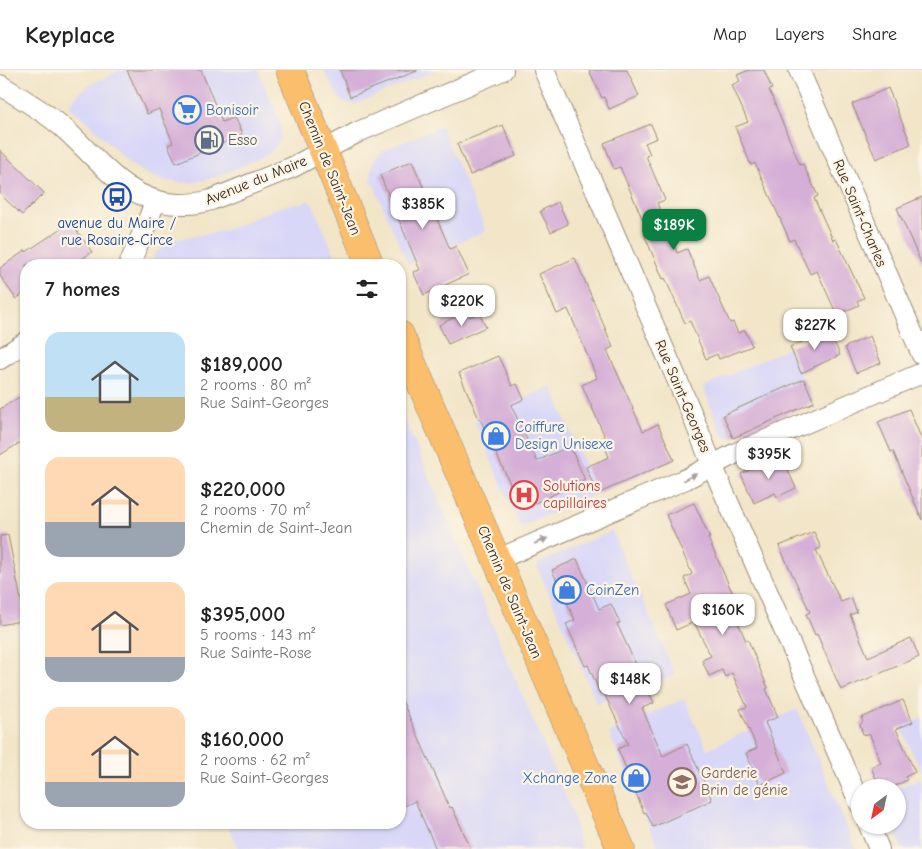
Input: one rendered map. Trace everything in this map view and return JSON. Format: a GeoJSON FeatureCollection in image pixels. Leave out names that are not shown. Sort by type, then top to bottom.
{"type":"FeatureCollection","features":[{"type":"Feature","properties":{"kind":"main road","name":"Chemin de Saint-Jean"},"geometry":{"type":"LineString","coordinates":[[290,70],[368,259]]}},
{"type":"Feature","properties":{"kind":"main road","name":"Chemin de Saint-Jean"},"geometry":{"type":"LineString","coordinates":[[406,350],[621,849]]}},
{"type":"Feature","properties":{"kind":"street","name":"Avenue du Maire"},"geometry":{"type":"LineString","coordinates":[[0,85],[43,112],[61,126],[124,185],[154,200],[181,204],[207,202],[293,167],[370,127],[503,70]]}},
{"type":"Feature","properties":{"kind":"street","name":"Rue Saint-Georges"},"geometry":{"type":"LineString","coordinates":[[544,70],[689,407],[712,465],[851,783]]}},
{"type":"Feature","properties":{"kind":"street","name":"Rue Saint-Charles"},"geometry":{"type":"LineString","coordinates":[[799,70],[922,355]]}},
{"type":"Feature","properties":{"kind":"street"},"geometry":{"type":"LineString","coordinates":[[132,259],[149,218],[154,200]]}},
{"type":"Feature","properties":{"kind":"street"},"geometry":{"type":"LineString","coordinates":[[0,358],[20,346]]}},
{"type":"Feature","properties":{"kind":"street"},"geometry":{"type":"LineString","coordinates":[[496,560],[686,480],[736,453],[922,373]]}},
{"type":"Feature","properties":{"kind":"street"},"geometry":{"type":"LineString","coordinates":[[873,834],[879,849]]}},
{"type":"Feature","properties":{"kind":"shaded area"},"geometry":{"type":"Polygon","coordinates":[[[120,70],[258,70],[277,115],[281,128],[280,139],[271,152],[221,175],[204,180],[190,183],[176,182],[151,176],[139,170],[124,158],[85,119],[69,106],[86,87],[120,70]]]}},
{"type":"Feature","properties":{"kind":"shaded area"},"geometry":{"type":"Polygon","coordinates":[[[323,70],[437,70],[355,104],[346,103],[340,99],[323,70]]]}},
{"type":"Feature","properties":{"kind":"shaded area"},"geometry":{"type":"Polygon","coordinates":[[[441,126],[486,231],[408,264],[371,179],[373,163],[382,151],[441,126]]]}},
{"type":"Feature","properties":{"kind":"shaded area"},"geometry":{"type":"Polygon","coordinates":[[[308,200],[313,205],[336,259],[152,259],[155,253],[174,240],[227,230],[286,205],[303,203],[308,200]]]}},
{"type":"Feature","properties":{"kind":"shaded area"},"geometry":{"type":"Polygon","coordinates":[[[788,348],[814,402],[733,438],[725,437],[722,434],[703,387],[788,348]]]}},
{"type":"Feature","properties":{"kind":"shaded area"},"geometry":{"type":"Polygon","coordinates":[[[551,386],[597,494],[522,526],[519,525],[475,422],[551,386]]]}},
{"type":"Feature","properties":{"kind":"shaded area"},"geometry":{"type":"Polygon","coordinates":[[[406,422],[570,807],[581,849],[239,849],[230,829],[406,829],[406,422]]]}},
{"type":"Feature","properties":{"kind":"shaded area"},"geometry":{"type":"Polygon","coordinates":[[[612,531],[675,675],[638,690],[636,686],[597,704],[537,566],[545,560],[612,531]]]}},
{"type":"Feature","properties":{"kind":"shaded area"},"geometry":{"type":"Polygon","coordinates":[[[684,699],[707,749],[797,709],[856,849],[659,849],[609,733],[684,699]]]}},
{"type":"Feature","properties":{"kind":"shaded area"},"geometry":{"type":"Polygon","coordinates":[[[922,718],[922,774],[901,727],[922,718]]]}},
{"type":"Feature","properties":{"kind":"shaded area"},"geometry":{"type":"Polygon","coordinates":[[[922,777],[922,849],[902,849],[896,834],[906,834],[906,784],[922,777]]]}},
{"type":"Feature","properties":{"kind":"building"},"geometry":{"type":"Polygon","coordinates":[[[127,70],[201,70],[222,122],[234,117],[242,135],[176,163],[168,145],[173,143],[159,109],[147,114],[127,70]]]}},
{"type":"Feature","properties":{"kind":"building"},"geometry":{"type":"Polygon","coordinates":[[[340,70],[417,70],[417,71],[350,97],[340,70]]]}},
{"type":"Feature","properties":{"kind":"building"},"geometry":{"type":"Polygon","coordinates":[[[589,70],[627,70],[639,96],[609,109],[589,70]]]}},
{"type":"Feature","properties":{"kind":"building"},"geometry":{"type":"Polygon","coordinates":[[[749,70],[764,70],[772,89],[769,90],[800,165],[803,164],[818,196],[814,198],[833,240],[836,239],[864,298],[857,301],[859,305],[837,315],[817,271],[810,274],[794,239],[790,241],[755,163],[751,165],[735,127],[748,122],[732,85],[740,81],[737,75],[749,70]]]}},
{"type":"Feature","properties":{"kind":"building"},"geometry":{"type":"Polygon","coordinates":[[[888,88],[911,144],[876,159],[852,104],[888,88]]]}},
{"type":"Feature","properties":{"kind":"building"},"geometry":{"type":"Polygon","coordinates":[[[651,124],[657,138],[645,143],[650,154],[646,156],[665,200],[657,203],[677,253],[687,249],[700,280],[709,276],[730,323],[733,322],[738,333],[745,330],[752,346],[719,359],[717,354],[706,359],[690,321],[685,323],[665,278],[663,279],[644,234],[648,232],[620,167],[614,169],[604,143],[651,124]]]}},
{"type":"Feature","properties":{"kind":"building"},"geometry":{"type":"Polygon","coordinates":[[[503,125],[516,156],[470,175],[457,144],[503,125]]]}},
{"type":"Feature","properties":{"kind":"building"},"geometry":{"type":"Polygon","coordinates":[[[0,150],[44,193],[22,215],[0,194],[0,150]]]}},
{"type":"Feature","properties":{"kind":"building"},"geometry":{"type":"Polygon","coordinates":[[[412,161],[450,249],[456,246],[469,274],[424,295],[413,272],[420,270],[380,175],[412,161]]]}},
{"type":"Feature","properties":{"kind":"building"},"geometry":{"type":"Polygon","coordinates":[[[922,197],[922,265],[897,208],[922,197]]]}},
{"type":"Feature","properties":{"kind":"building"},"geometry":{"type":"Polygon","coordinates":[[[558,202],[568,224],[551,232],[540,211],[558,202]]]}},
{"type":"Feature","properties":{"kind":"building"},"geometry":{"type":"Polygon","coordinates":[[[71,222],[92,252],[82,259],[20,259],[20,296],[16,299],[0,276],[0,268],[26,250],[26,252],[71,222]]]}},
{"type":"Feature","properties":{"kind":"building"},"geometry":{"type":"Polygon","coordinates":[[[575,258],[613,347],[607,350],[643,431],[658,424],[674,460],[597,494],[586,467],[609,457],[605,447],[609,446],[582,385],[597,378],[568,309],[557,314],[539,274],[575,258]]]}},
{"type":"Feature","properties":{"kind":"building"},"geometry":{"type":"Polygon","coordinates":[[[467,311],[470,317],[479,313],[486,327],[448,344],[439,325],[467,311]]]}},
{"type":"Feature","properties":{"kind":"building"},"geometry":{"type":"Polygon","coordinates":[[[829,330],[840,355],[801,373],[790,347],[829,330]]]}},
{"type":"Feature","properties":{"kind":"building"},"geometry":{"type":"Polygon","coordinates":[[[870,336],[881,363],[856,373],[845,347],[870,336]]]}},
{"type":"Feature","properties":{"kind":"building"},"geometry":{"type":"Polygon","coordinates":[[[498,356],[512,386],[517,384],[524,399],[511,405],[537,461],[570,446],[585,480],[522,509],[459,373],[498,356]]]}},
{"type":"Feature","properties":{"kind":"building"},"geometry":{"type":"Polygon","coordinates":[[[804,379],[814,402],[733,438],[723,415],[804,379]]]}},
{"type":"Feature","properties":{"kind":"building"},"geometry":{"type":"Polygon","coordinates":[[[20,397],[20,443],[0,455],[0,409],[20,397]]]}},
{"type":"Feature","properties":{"kind":"building"},"geometry":{"type":"Polygon","coordinates":[[[909,409],[922,440],[922,520],[893,451],[891,452],[878,422],[909,409]]]}},
{"type":"Feature","properties":{"kind":"building"},"geometry":{"type":"Polygon","coordinates":[[[781,455],[796,488],[777,497],[775,493],[754,503],[741,474],[781,455]]]}},
{"type":"Feature","properties":{"kind":"building"},"geometry":{"type":"Polygon","coordinates":[[[694,503],[737,603],[731,606],[746,641],[748,640],[778,717],[765,722],[786,773],[760,785],[746,753],[757,748],[740,709],[747,707],[732,673],[725,677],[722,670],[709,676],[702,660],[711,656],[694,622],[676,630],[666,605],[691,594],[684,578],[692,574],[666,515],[694,503]]]}},
{"type":"Feature","properties":{"kind":"building"},"geometry":{"type":"Polygon","coordinates":[[[814,532],[821,548],[816,550],[841,602],[851,598],[857,612],[850,615],[868,657],[911,638],[919,657],[841,690],[817,634],[815,635],[806,614],[810,612],[779,546],[814,532]]]}},
{"type":"Feature","properties":{"kind":"building"},"geometry":{"type":"Polygon","coordinates":[[[8,535],[20,595],[20,621],[0,625],[0,536],[8,535]]]}},
{"type":"Feature","properties":{"kind":"building"},"geometry":{"type":"Polygon","coordinates":[[[577,559],[599,609],[611,604],[620,623],[617,624],[654,703],[642,708],[663,756],[687,744],[712,800],[653,827],[646,812],[644,813],[618,749],[628,744],[603,691],[600,693],[588,665],[585,666],[566,624],[575,620],[552,570],[577,559]]]}},
{"type":"Feature","properties":{"kind":"building"},"geometry":{"type":"Polygon","coordinates":[[[903,700],[913,722],[896,729],[915,772],[905,777],[907,780],[876,779],[871,767],[881,763],[870,735],[863,734],[860,725],[863,721],[861,718],[903,700]]]}},
{"type":"Feature","properties":{"kind":"building"},"geometry":{"type":"Polygon","coordinates":[[[406,709],[450,808],[452,807],[471,849],[436,849],[415,801],[406,805],[406,709]]]}},
{"type":"Feature","properties":{"kind":"place","name":"Bonisoir"},"geometry":{"type":"Point","coordinates":[187,110]}},
{"type":"Feature","properties":{"kind":"place","name":"Esso"},"geometry":{"type":"Point","coordinates":[209,140]}},
{"type":"Feature","properties":{"kind":"place","name":"avenue du Maire / rue Rosaire-Circe"},"geometry":{"type":"Point","coordinates":[117,197]}},
{"type":"Feature","properties":{"kind":"place","name":"Coiffure Design Unisexe"},"geometry":{"type":"Point","coordinates":[496,436]}},
{"type":"Feature","properties":{"kind":"place","name":"Solutions capillaires"},"geometry":{"type":"Point","coordinates":[524,495]}},
{"type":"Feature","properties":{"kind":"place","name":"CoinZen"},"geometry":{"type":"Point","coordinates":[567,590]}},
{"type":"Feature","properties":{"kind":"place","name":"Xchange Zone"},"geometry":{"type":"Point","coordinates":[636,778]}},
{"type":"Feature","properties":{"kind":"place","name":"Garderie Brin de génie"},"geometry":{"type":"Point","coordinates":[682,782]}}]}
